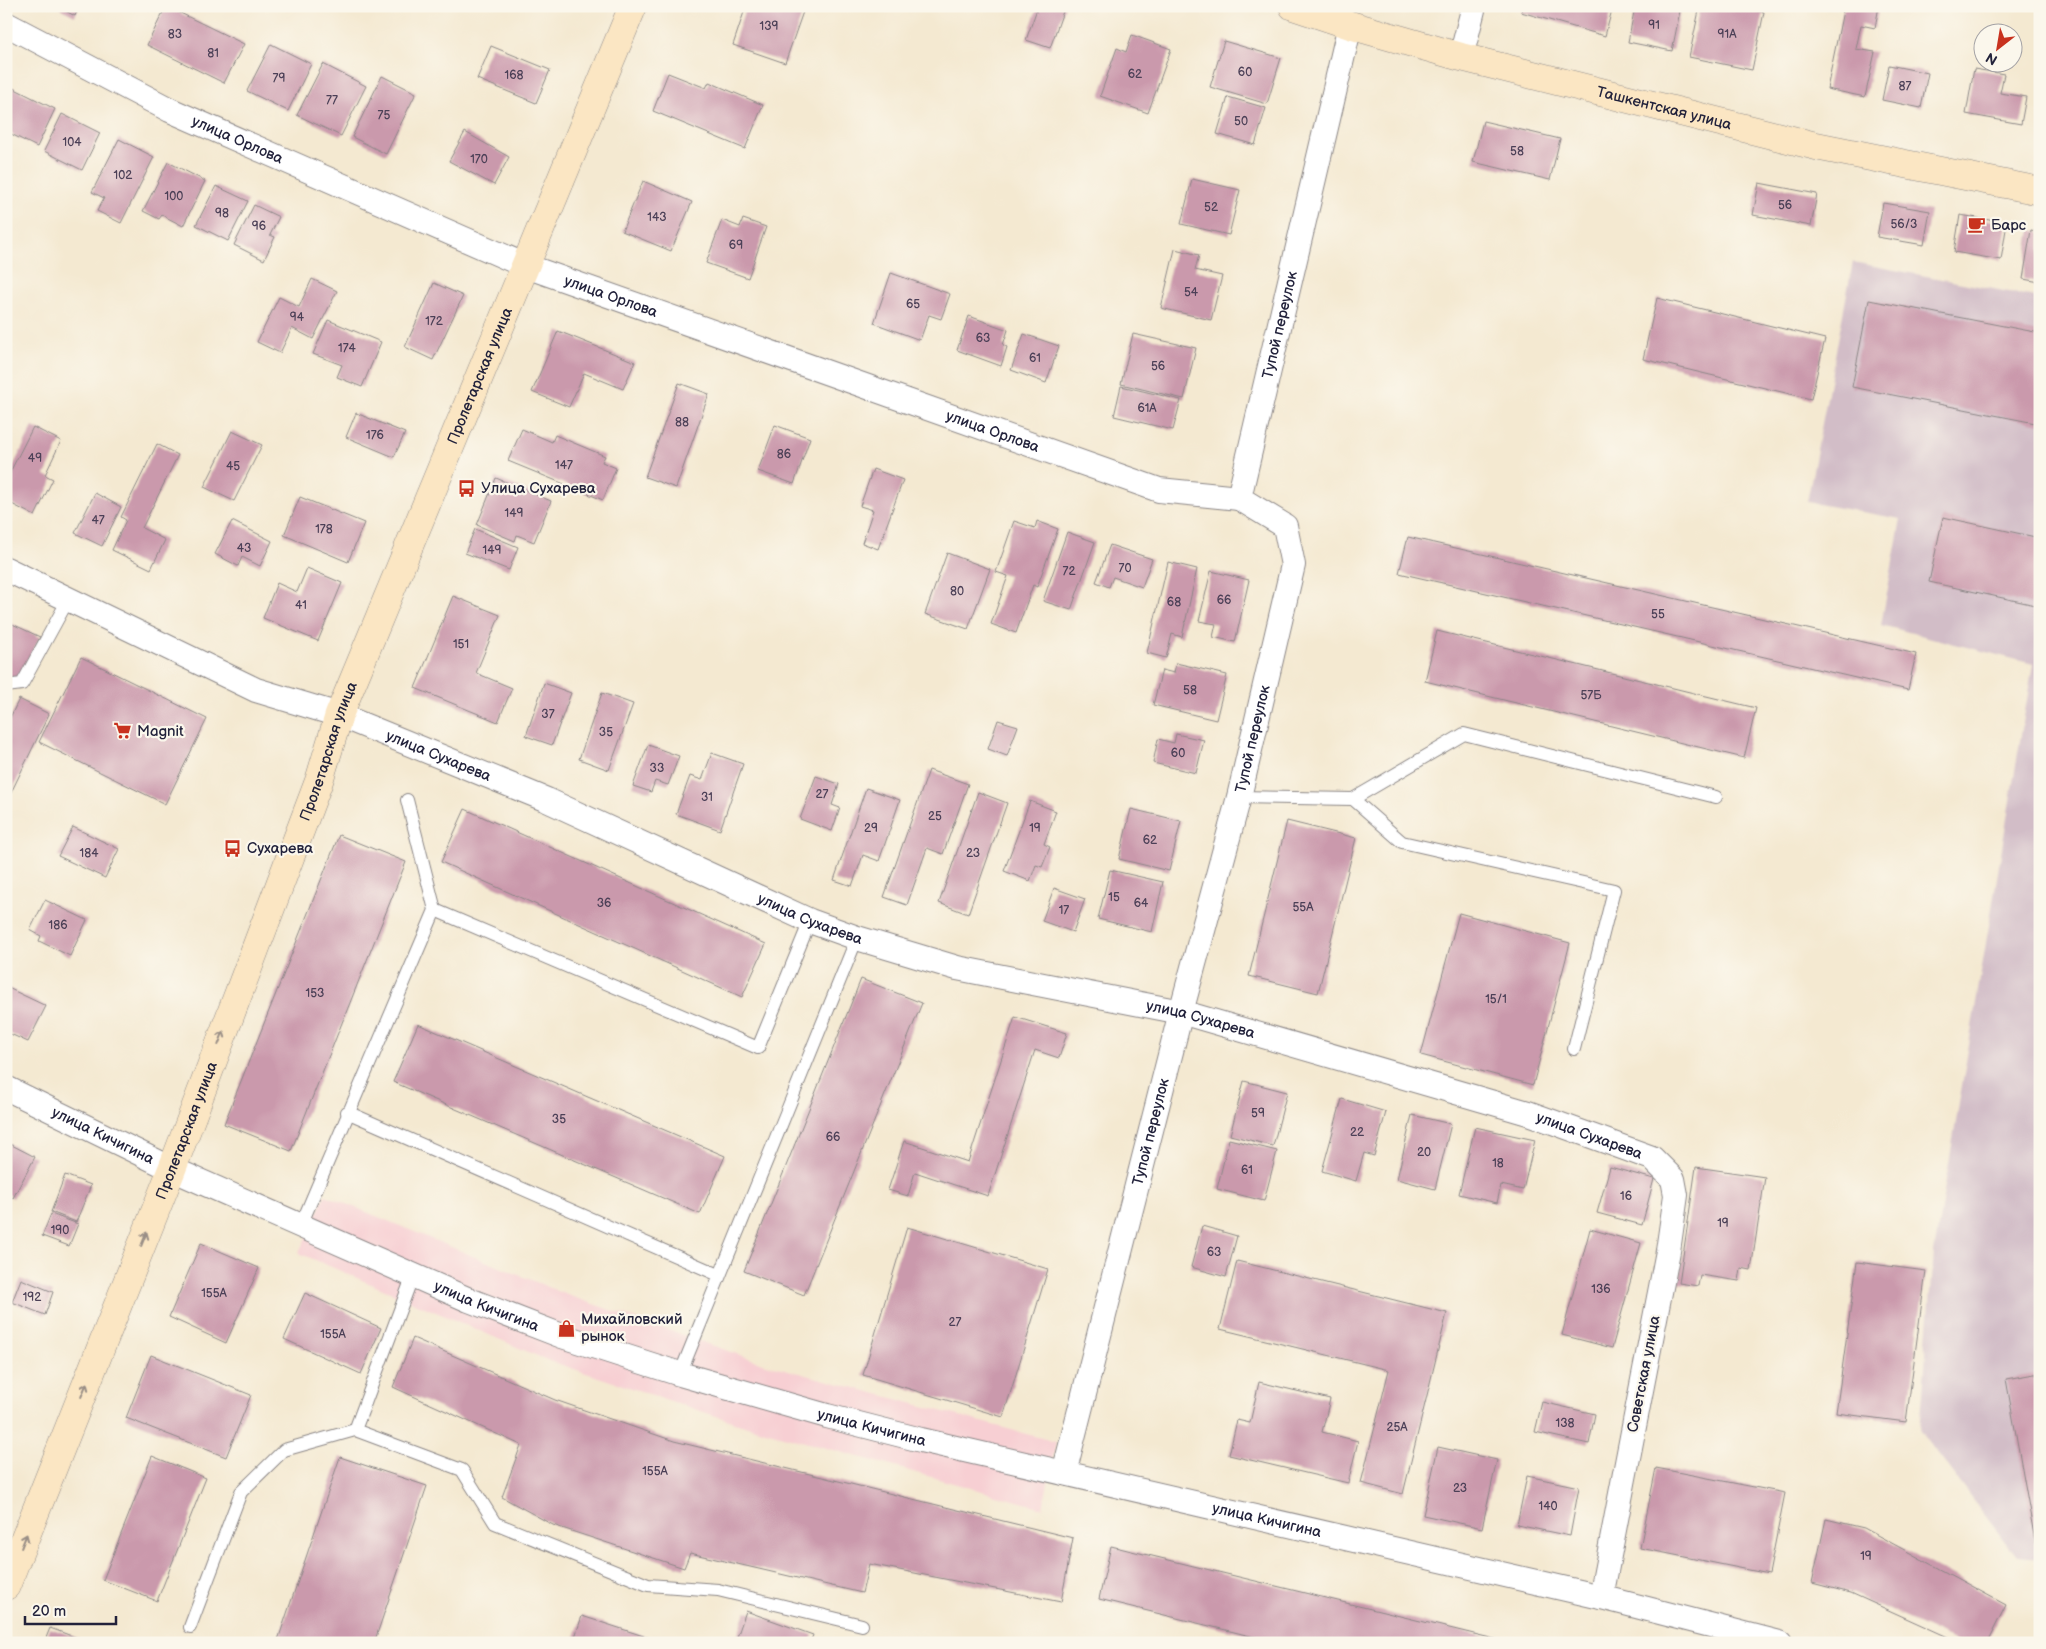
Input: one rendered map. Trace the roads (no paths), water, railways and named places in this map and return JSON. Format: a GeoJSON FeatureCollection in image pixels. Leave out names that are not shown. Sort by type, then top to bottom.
{"type":"FeatureCollection","features":[{"type":"Feature","properties":{"kind":"main road","name":"Пролетарская улица"},"geometry":{"type":"LineString","coordinates":[[6,1586],[172,1169],[319,781],[339,715],[633,6]]}},
{"type":"Feature","properties":{"kind":"main road","name":"Ташкентская улица"},"geometry":{"type":"LineString","coordinates":[[1293,6],[1350,26],[1461,57],[1816,146],[2040,191]]}},
{"type":"Feature","properties":{"kind":"street"},"geometry":{"type":"LineString","coordinates":[[1461,57],[1474,6]]}},
{"type":"Feature","properties":{"kind":"street","name":"улица Орлова"},"geometry":{"type":"LineString","coordinates":[[6,24],[170,110],[526,266],[1159,490],[1240,498]]}},
{"type":"Feature","properties":{"kind":"street","name":"Тупой переулок"},"geometry":{"type":"LineString","coordinates":[[1064,1473],[1181,1012],[1239,797],[1293,565],[1285,526],[1240,498],[1350,26]]}},
{"type":"Feature","properties":{"kind":"street","name":"улица Сухарева"},"geometry":{"type":"LineString","coordinates":[[6,569],[256,690],[339,715],[548,800],[810,921],[856,938],[957,968],[1181,1012],[1528,1113],[1652,1158]]}},
{"type":"Feature","properties":{"kind":"street","name":"улица Кичигина"},"geometry":{"type":"LineString","coordinates":[[6,1088],[172,1169],[469,1300],[562,1336],[680,1374],[827,1416],[921,1440],[1601,1597],[1780,1643]]}},
{"type":"Feature","properties":{"kind":"street","name":"Советская улица"},"geometry":{"type":"LineString","coordinates":[[1601,1597],[1666,1261],[1676,1195],[1673,1179],[1652,1158]]}},
{"type":"Feature","properties":{"kind":"lane"},"geometry":{"type":"LineString","coordinates":[[6,686],[22,684],[68,600]]}},
{"type":"Feature","properties":{"kind":"lane"},"geometry":{"type":"LineString","coordinates":[[1239,797],[1353,800],[1464,734],[1716,797]]}},
{"type":"Feature","properties":{"kind":"lane"},"geometry":{"type":"LineString","coordinates":[[301,1225],[347,1112],[435,910],[407,800]]}},
{"type":"Feature","properties":{"kind":"lane"},"geometry":{"type":"LineString","coordinates":[[1353,800],[1402,842],[1614,890],[1574,1049]]}},
{"type":"Feature","properties":{"kind":"lane"},"geometry":{"type":"LineString","coordinates":[[435,910],[758,1048],[810,921]]}},
{"type":"Feature","properties":{"kind":"lane"},"geometry":{"type":"LineString","coordinates":[[680,1374],[856,938]]}},
{"type":"Feature","properties":{"kind":"lane"},"geometry":{"type":"LineString","coordinates":[[347,1112],[719,1275]]}},
{"type":"Feature","properties":{"kind":"lane"},"geometry":{"type":"LineString","coordinates":[[355,1430],[413,1276]]}},
{"type":"Feature","properties":{"kind":"lane"},"geometry":{"type":"LineString","coordinates":[[190,1627],[241,1492],[284,1450],[355,1430],[462,1470],[495,1523],[648,1585],[718,1590],[862,1625]]}},
{"type":"Feature","properties":{"kind":"place","name":"Барс"},"geometry":{"type":"Point","coordinates":[1977,225]}},
{"type":"Feature","properties":{"kind":"place","name":"Улица Сухарева"},"geometry":{"type":"Point","coordinates":[467,488]}},
{"type":"Feature","properties":{"kind":"place","name":"Magnit"},"geometry":{"type":"Point","coordinates":[123,731]}},
{"type":"Feature","properties":{"kind":"place","name":"Сухарева"},"geometry":{"type":"Point","coordinates":[233,848]}},
{"type":"Feature","properties":{"kind":"place","name":"Михайловский рынок"},"geometry":{"type":"Point","coordinates":[567,1328]}}]}
